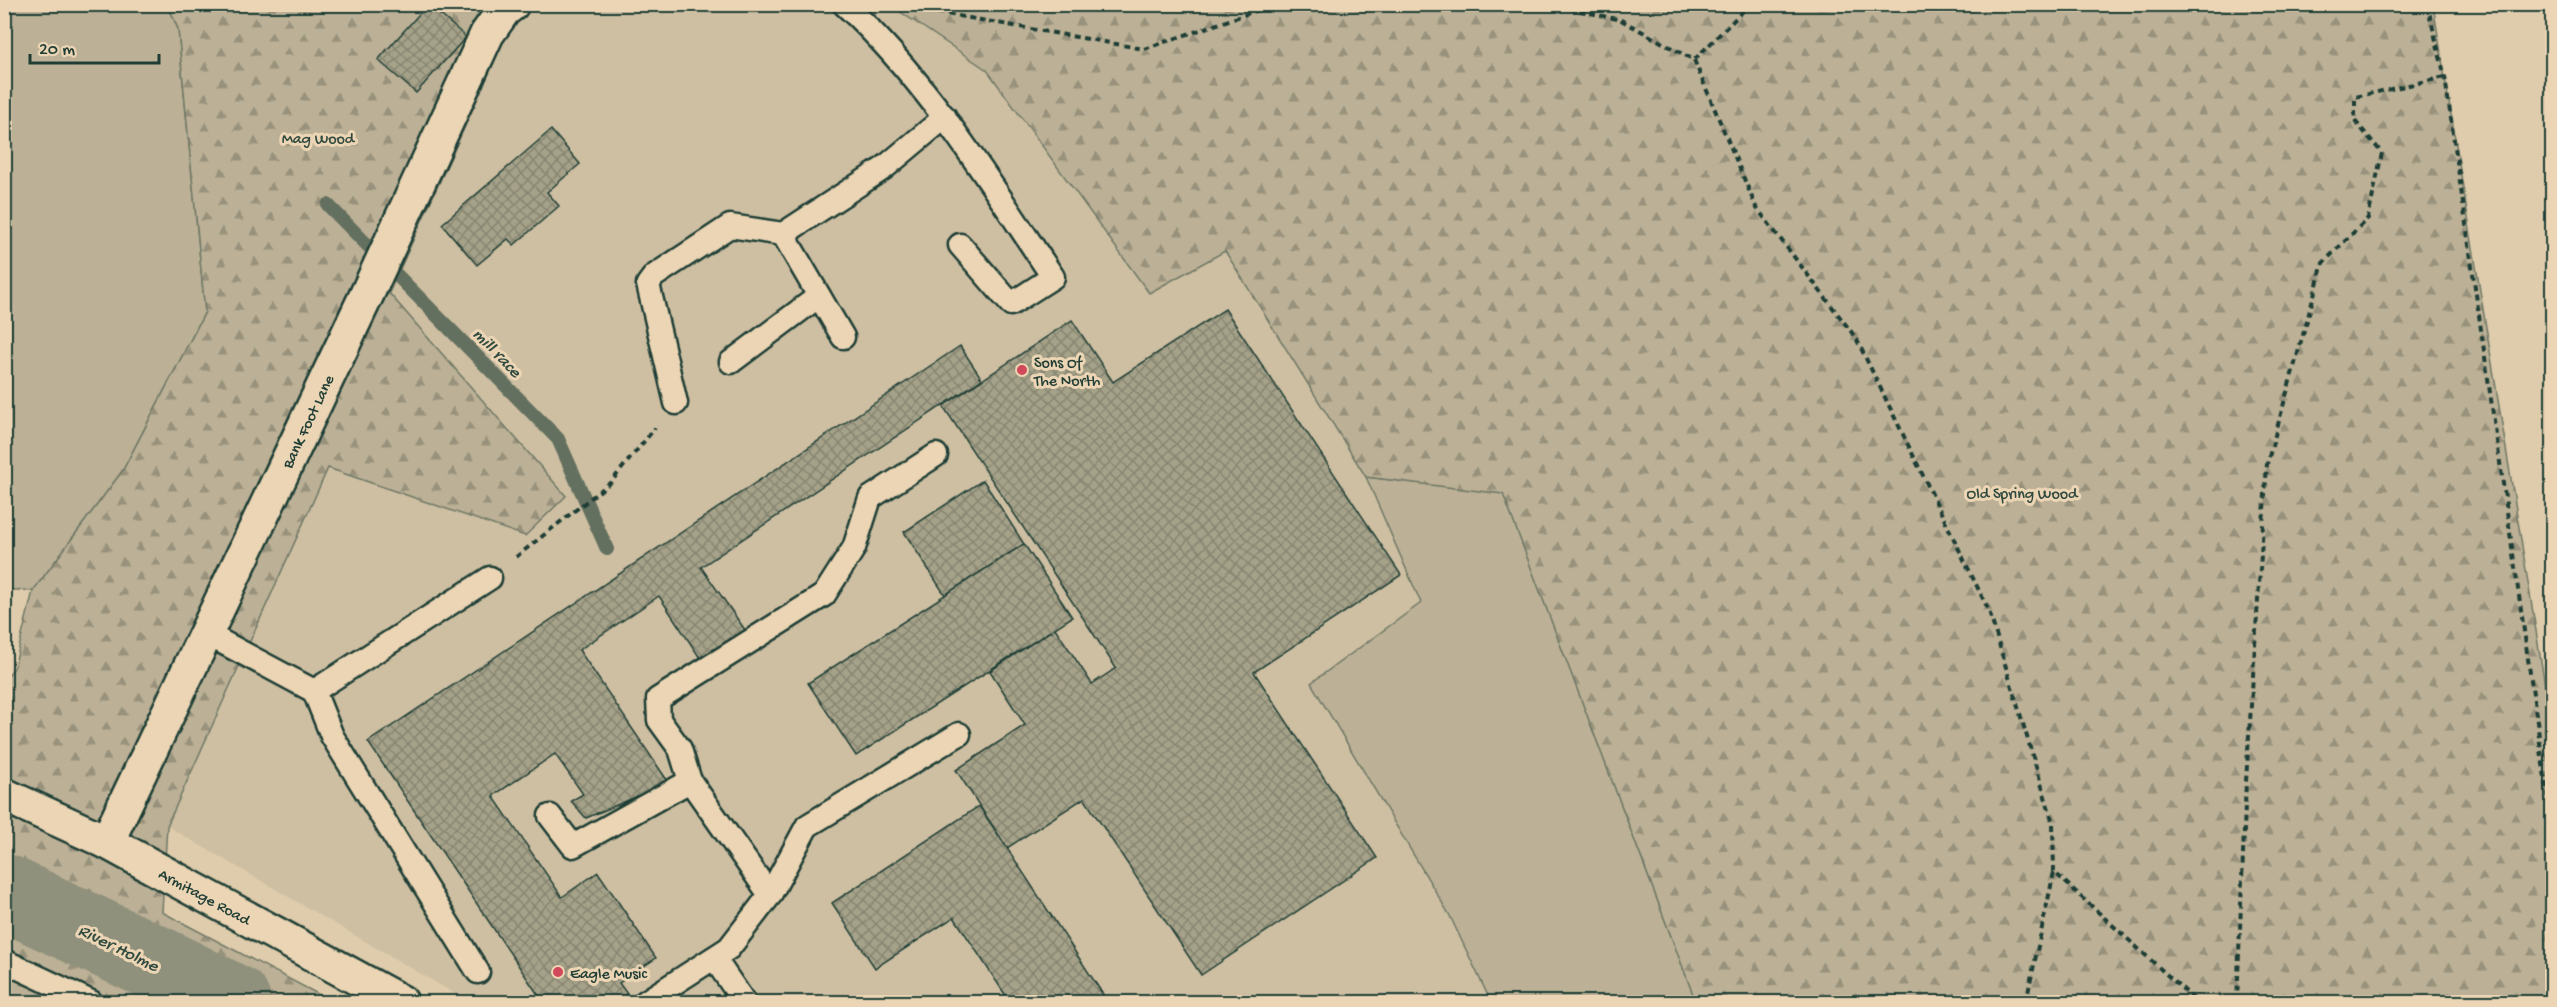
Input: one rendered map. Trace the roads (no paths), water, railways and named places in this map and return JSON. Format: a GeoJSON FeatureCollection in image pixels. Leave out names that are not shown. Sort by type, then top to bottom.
{"type":"FeatureCollection","features":[{"type":"Feature","properties":{"kind":"street","name":"Bank Foot Lane"},"geometry":{"type":"LineString","coordinates":[[107,842],[367,294],[487,33],[504,10],[512,4]]}},
{"type":"Feature","properties":{"kind":"street","name":"Armitage Road"},"geometry":{"type":"LineString","coordinates":[[4,795],[107,842],[401,1002]]}},
{"type":"Feature","properties":{"kind":"lane"},"geometry":{"type":"LineString","coordinates":[[844,4],[863,22],[945,117],[1053,277],[1011,304],[960,245]]}},
{"type":"Feature","properties":{"kind":"lane"},"geometry":{"type":"LineString","coordinates":[[676,403],[648,284],[654,276],[730,226],[783,234],[884,168],[945,117]]}},
{"type":"Feature","properties":{"kind":"lane"},"geometry":{"type":"LineString","coordinates":[[783,234],[843,337]]}},
{"type":"Feature","properties":{"kind":"lane"},"geometry":{"type":"LineString","coordinates":[[730,362],[819,296]]}},
{"type":"Feature","properties":{"kind":"lane"},"geometry":{"type":"LineString","coordinates":[[770,895],[690,781],[680,748],[659,720],[658,699],[824,595],[854,548],[870,498],[936,455]]}},
{"type":"Feature","properties":{"kind":"lane"},"geometry":{"type":"LineString","coordinates":[[314,691],[490,578]]}},
{"type":"Feature","properties":{"kind":"lane"},"geometry":{"type":"LineString","coordinates":[[207,634],[314,691],[332,736],[478,972]]}},
{"type":"Feature","properties":{"kind":"lane"},"geometry":{"type":"LineString","coordinates":[[645,1002],[729,948],[770,895],[807,826],[959,734]]}},
{"type":"Feature","properties":{"kind":"lane"},"geometry":{"type":"LineString","coordinates":[[550,816],[573,846],[690,781]]}},
{"type":"Feature","properties":{"kind":"lane"},"geometry":{"type":"LineString","coordinates":[[714,958],[744,1002]]}},
{"type":"Feature","properties":{"kind":"lane"},"geometry":{"type":"LineString","coordinates":[[4,961],[91,1002]]}},
{"type":"Feature","properties":{"kind":"waterway","name":"mill race"},"geometry":{"type":"LineString","coordinates":[[328,205],[558,439],[607,549]]}},
{"type":"Feature","properties":{"kind":"waterway","name":"River Holme"},"geometry":{"type":"LineString","coordinates":[[4,892],[233,1002]]}},
{"type":"Feature","properties":{"kind":"place","name":"Sons Of The North"},"geometry":{"type":"Point","coordinates":[1022,370]}},
{"type":"Feature","properties":{"kind":"place","name":"Eagle Music"},"geometry":{"type":"Point","coordinates":[558,972]}},
{"type":"Feature","properties":{"kind":"park label","name":"Mag Wood"},"geometry":{"type":"Point","coordinates":[318,137]}},
{"type":"Feature","properties":{"kind":"park label","name":"Old Spring Wood"},"geometry":{"type":"Point","coordinates":[2022,492]}}]}
